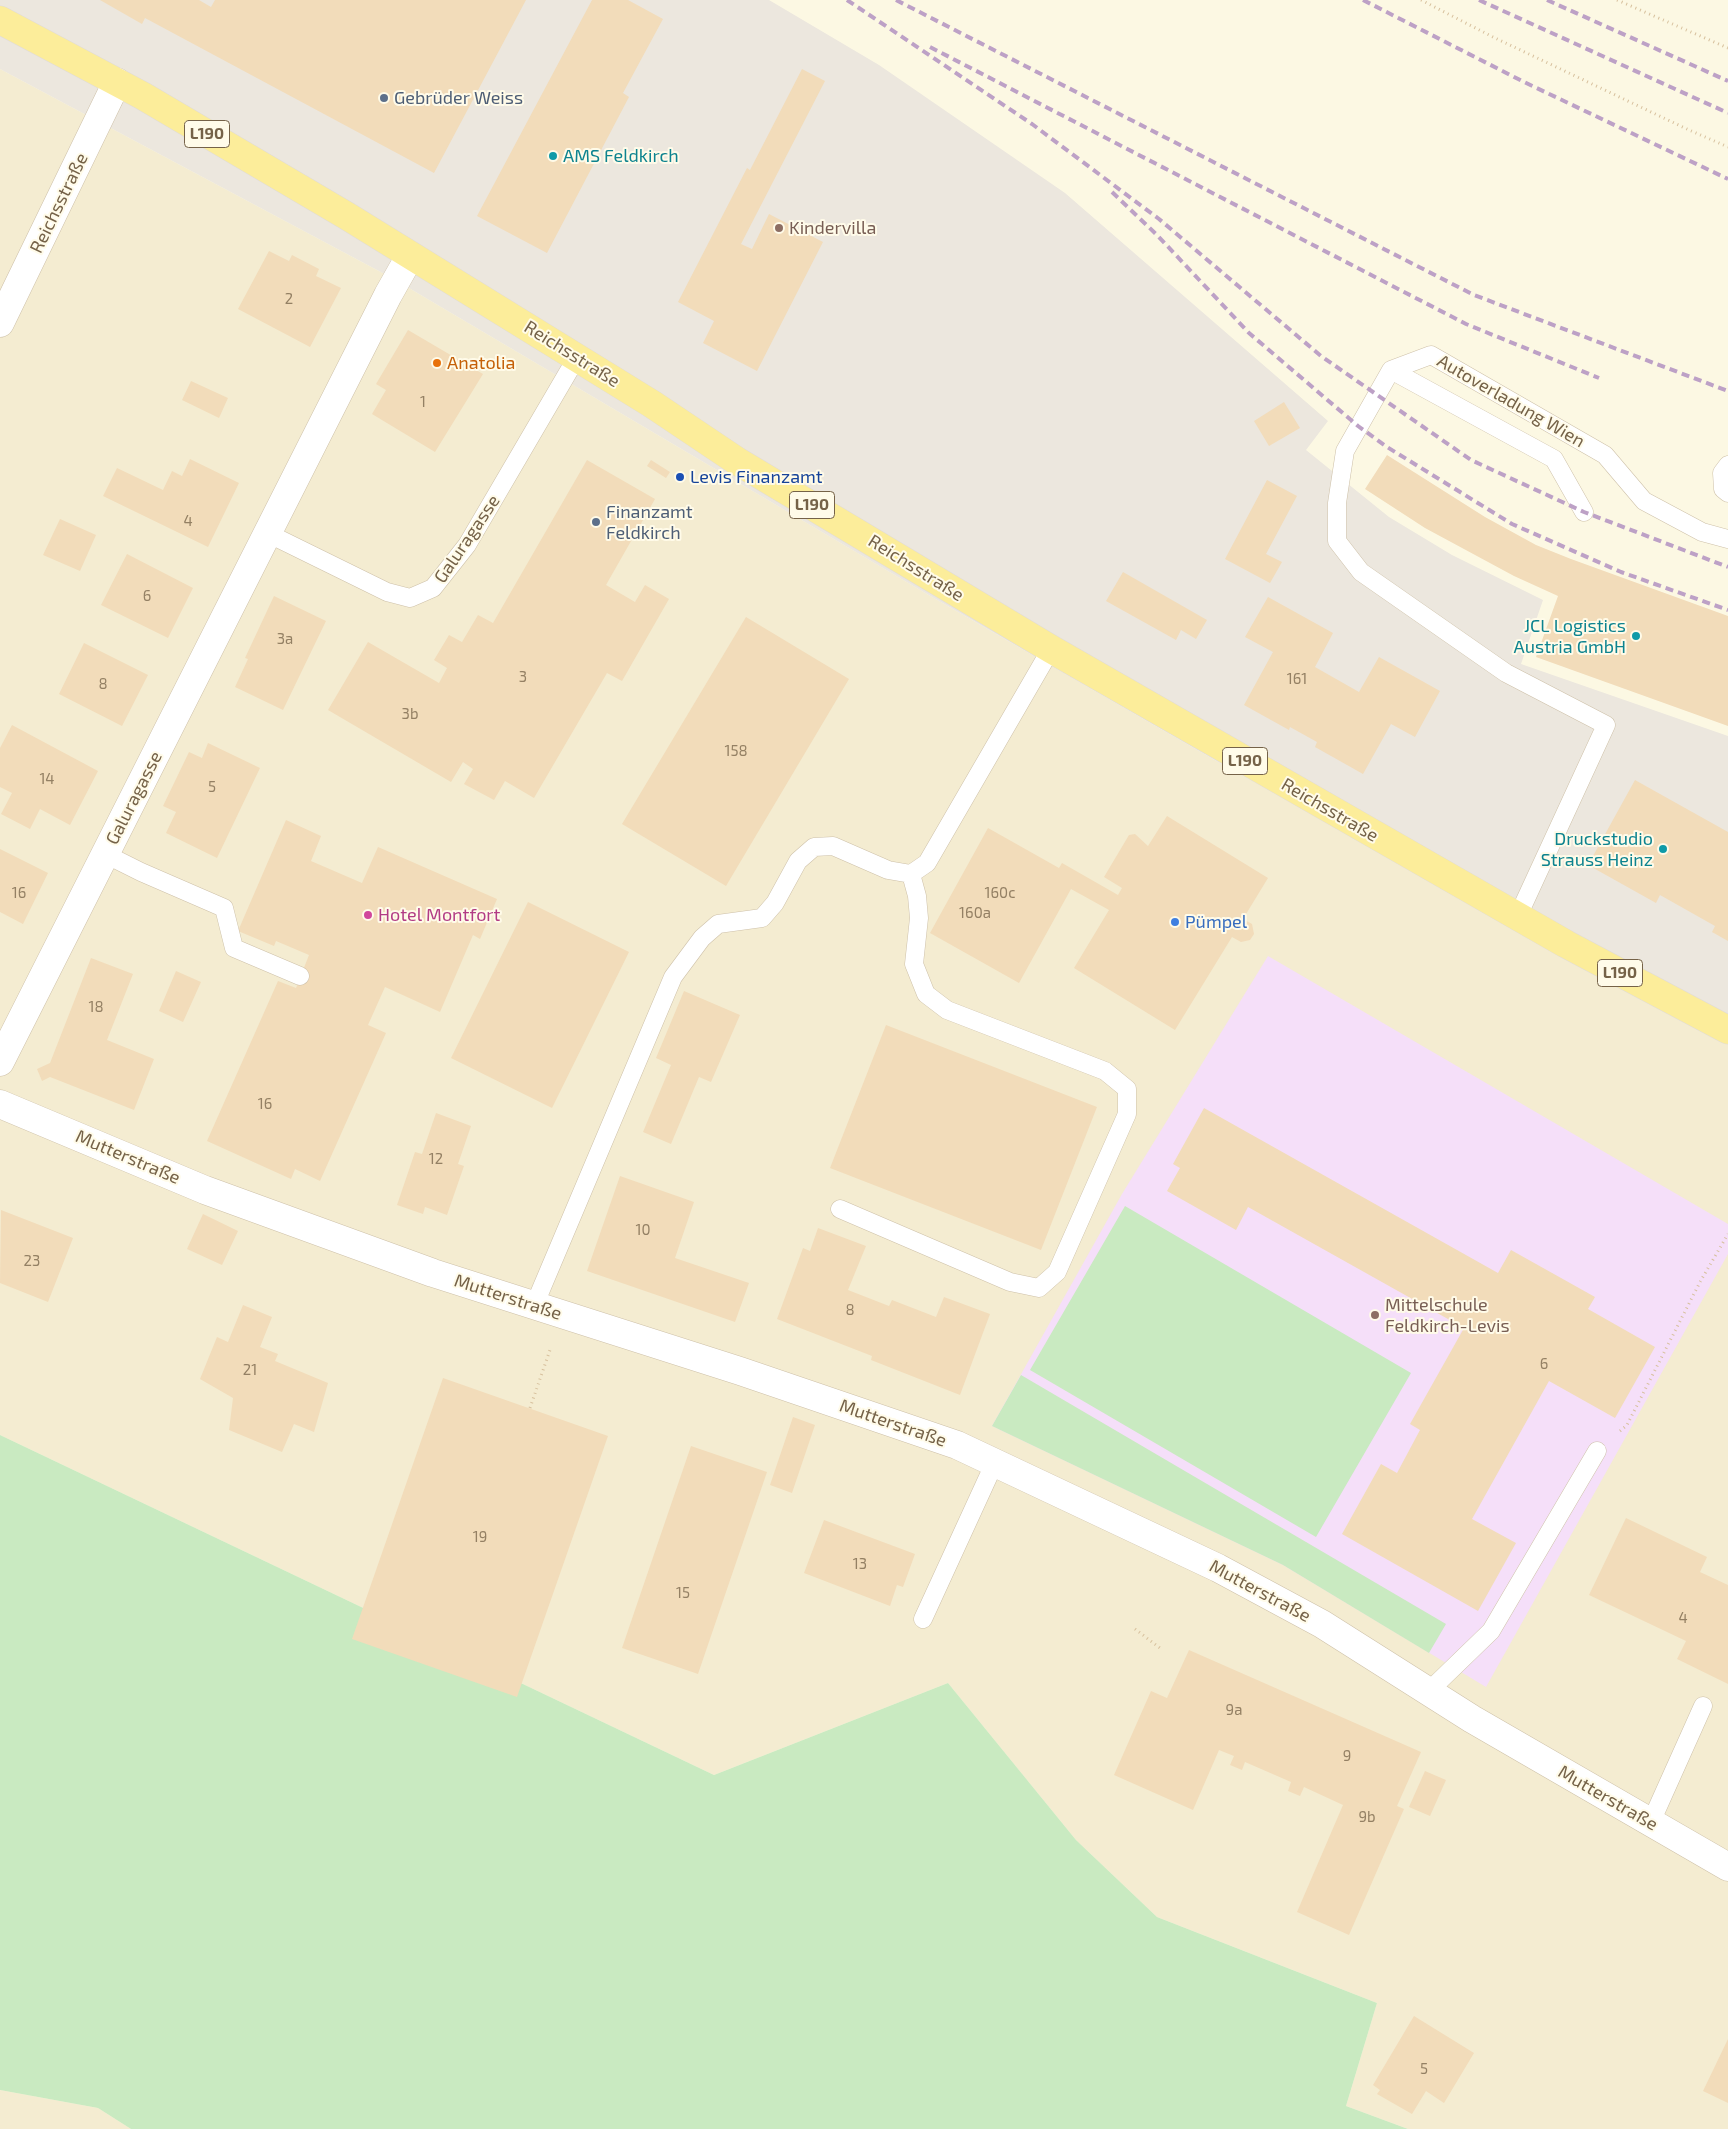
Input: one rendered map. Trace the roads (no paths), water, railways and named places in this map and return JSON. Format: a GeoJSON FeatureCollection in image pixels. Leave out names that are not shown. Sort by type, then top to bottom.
{"type":"FeatureCollection","features":[{"type":"Feature","properties":{"kind":"main road","name":"Reichsstraße"},"geometry":{"type":"LineString","coordinates":[[0,20],[118,82],[347,216],[652,404],[737,461],[1196,734],[1518,916],[1728,1030]]}},
{"type":"Feature","properties":{"kind":"street","name":"Reichsstraße"},"geometry":{"type":"LineString","coordinates":[[0,323],[118,82]]}},
{"type":"Feature","properties":{"kind":"street","name":"Galuragasse"},"geometry":{"type":"LineString","coordinates":[[0,1062],[267,533],[410,256]]}},
{"type":"Feature","properties":{"kind":"street","name":"Mutterstraße"},"geometry":{"type":"LineString","coordinates":[[0,1104],[205,1190],[433,1273],[740,1370],[957,1445],[996,1462],[1227,1572],[1322,1624],[1472,1719],[1728,1867]]}},
{"type":"Feature","properties":{"kind":"lane","name":"Autoverladung Wien"},"geometry":{"type":"LineString","coordinates":[[1391,370],[1431,355],[1605,455],[1644,501],[1702,532],[1728,539]]}},
{"type":"Feature","properties":{"kind":"lane","name":"Galuragasse"},"geometry":{"type":"LineString","coordinates":[[267,533],[387,592],[410,598],[433,588],[467,545],[577,357]]}},
{"type":"Feature","properties":{"kind":"lane"},"geometry":{"type":"LineString","coordinates":[[1391,370],[1345,451],[1337,503],[1337,541],[1361,572],[1506,673],[1606,725],[1518,916]]}},
{"type":"Feature","properties":{"kind":"lane","name":"Autoverladung Wien"},"geometry":{"type":"LineString","coordinates":[[1391,370],[1554,459],[1584,512]]}},
{"type":"Feature","properties":{"kind":"lane"},"geometry":{"type":"LineString","coordinates":[[1728,465],[1722,473],[1723,489],[1728,493]]}},
{"type":"Feature","properties":{"kind":"lane"},"geometry":{"type":"LineString","coordinates":[[534,1306],[673,977],[702,938],[718,924],[762,918],[775,903],[798,860],[814,847],[833,846],[888,870],[910,874],[927,863],[1051,649]]}},
{"type":"Feature","properties":{"kind":"lane"},"geometry":{"type":"LineString","coordinates":[[105,854],[141,872],[224,908],[234,948],[300,976]]}},
{"type":"Feature","properties":{"kind":"lane"},"geometry":{"type":"LineString","coordinates":[[840,1209],[1010,1282],[1039,1288],[1057,1272],[1127,1114],[1127,1089],[1105,1072],[947,1010],[926,994],[914,964],[918,918],[917,896],[910,874]]}},
{"type":"Feature","properties":{"kind":"lane"},"geometry":{"type":"LineString","coordinates":[[1429,1691],[1491,1631],[1597,1451]]}},
{"type":"Feature","properties":{"kind":"lane"},"geometry":{"type":"LineString","coordinates":[[923,1620],[996,1462]]}},
{"type":"Feature","properties":{"kind":"lane"},"geometry":{"type":"LineString","coordinates":[[1651,1822],[1703,1706]]}},
{"type":"Feature","properties":{"kind":"railway"},"geometry":{"type":"LineString","coordinates":[[847,0],[1032,124],[1159,219],[1321,356],[1471,460],[1584,512],[1728,567]]}},
{"type":"Feature","properties":{"kind":"railway"},"geometry":{"type":"LineString","coordinates":[[896,0],[1474,295],[1728,391]]}},
{"type":"Feature","properties":{"kind":"railway"},"geometry":{"type":"LineString","coordinates":[[1363,0],[1524,82],[1728,179]]}},
{"type":"Feature","properties":{"kind":"railway"},"geometry":{"type":"LineString","coordinates":[[1479,0],[1728,113]]}},
{"type":"Feature","properties":{"kind":"railway"},"geometry":{"type":"LineString","coordinates":[[1547,0],[1728,81]]}},
{"type":"Feature","properties":{"kind":"railway"},"geometry":{"type":"LineString","coordinates":[[930,47],[1466,324],[1599,378]]}},
{"type":"Feature","properties":{"kind":"railway"},"geometry":{"type":"LineString","coordinates":[[1112,192],[1157,235],[1249,333],[1358,426],[1387,447],[1512,524],[1621,572],[1728,610]]}},
{"type":"Feature","properties":{"kind":"place","name":"Gebrüder Weiss"},"geometry":{"type":"Point","coordinates":[384,98]}},
{"type":"Feature","properties":{"kind":"place","name":"AMS Feldkirch"},"geometry":{"type":"Point","coordinates":[553,156]}},
{"type":"Feature","properties":{"kind":"place","name":"Kindervilla"},"geometry":{"type":"Point","coordinates":[779,228]}},
{"type":"Feature","properties":{"kind":"place","name":"Anatolia"},"geometry":{"type":"Point","coordinates":[437,363]}},
{"type":"Feature","properties":{"kind":"place","name":"Levis Finanzamt"},"geometry":{"type":"Point","coordinates":[680,477]}},
{"type":"Feature","properties":{"kind":"place","name":"Finanzamt Feldkirch"},"geometry":{"type":"Point","coordinates":[596,522]}},
{"type":"Feature","properties":{"kind":"place","name":"JCL Logistics Austria GmbH"},"geometry":{"type":"Point","coordinates":[1636,636]}},
{"type":"Feature","properties":{"kind":"place","name":"Druckstudio Strauss Heinz"},"geometry":{"type":"Point","coordinates":[1663,849]}},
{"type":"Feature","properties":{"kind":"place","name":"Hotel Montfort"},"geometry":{"type":"Point","coordinates":[368,915]}},
{"type":"Feature","properties":{"kind":"place","name":"Pümpel"},"geometry":{"type":"Point","coordinates":[1175,922]}},
{"type":"Feature","properties":{"kind":"place","name":"Mittelschule Feldkirch-Levis"},"geometry":{"type":"Point","coordinates":[1375,1315]}}]}
